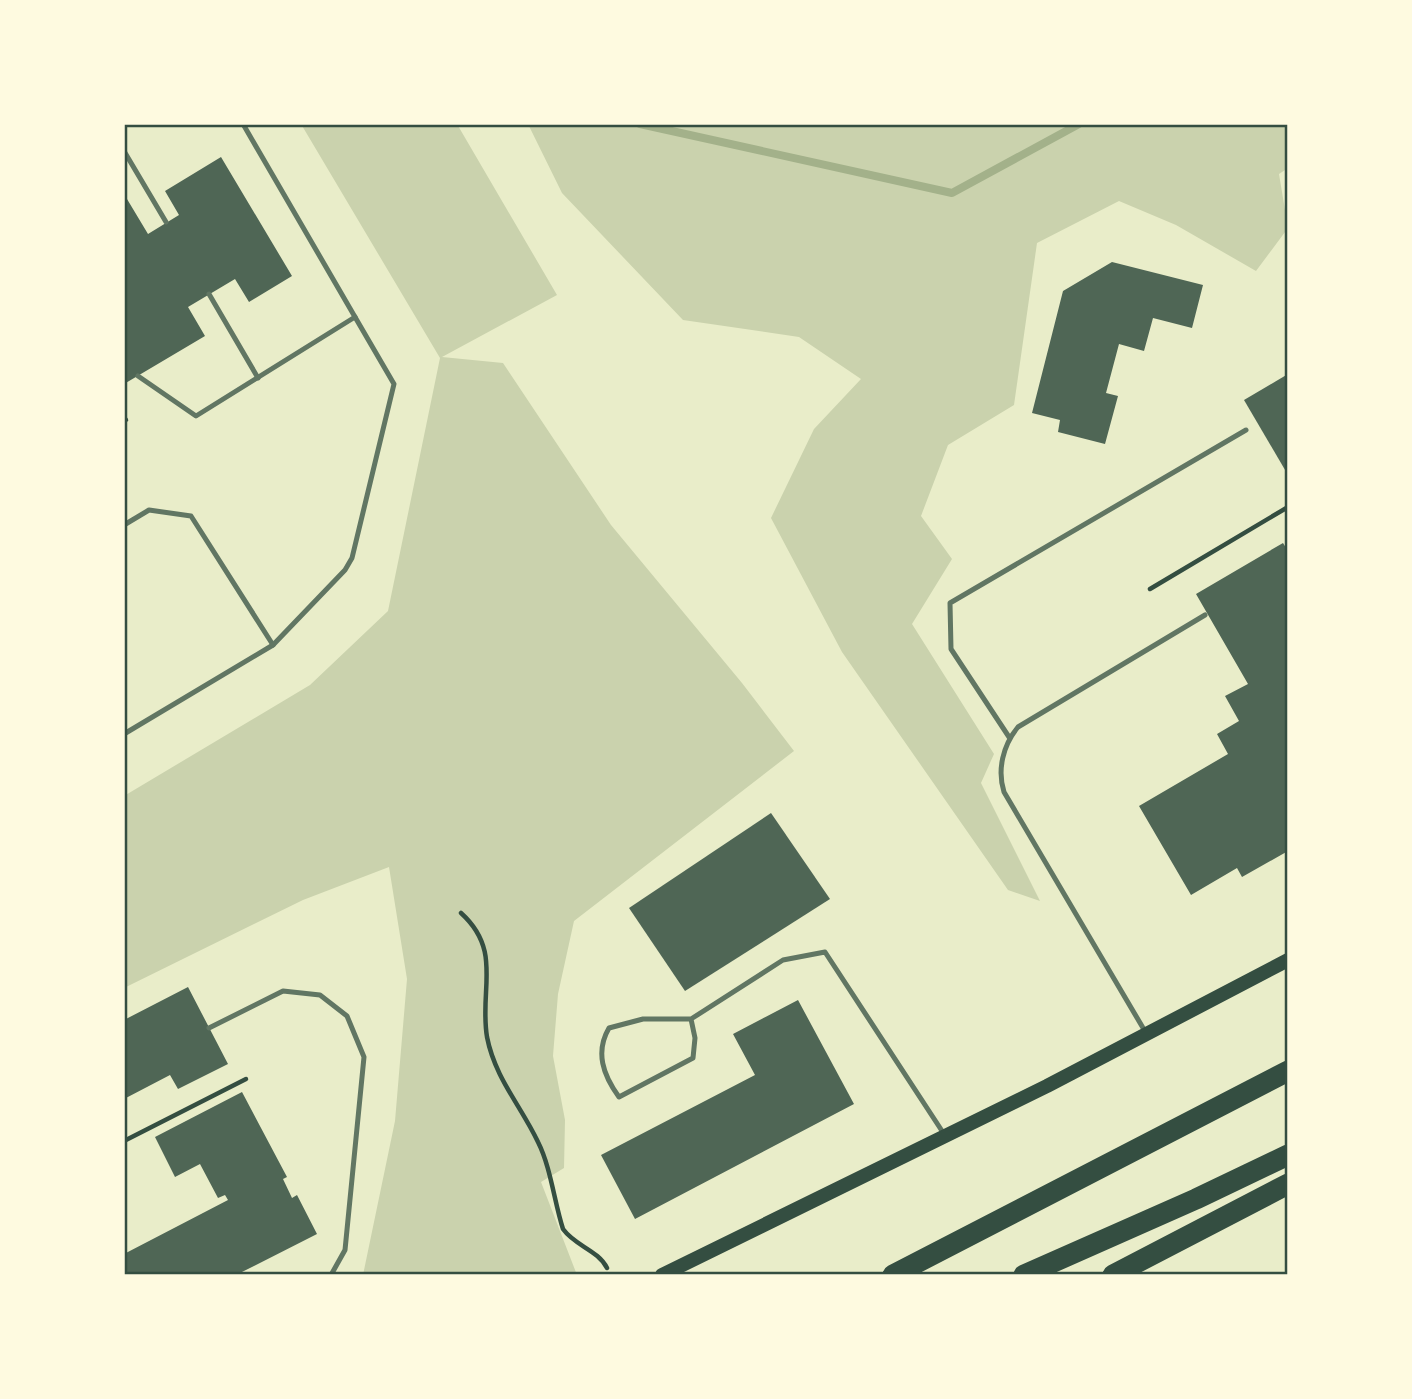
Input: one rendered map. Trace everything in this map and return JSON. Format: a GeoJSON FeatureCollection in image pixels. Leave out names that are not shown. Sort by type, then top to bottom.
{"type":"FeatureCollection","features":[{"type":"Feature","properties":{"kind":"highway"},"geometry":{"type":"LineString","coordinates":[[893,1275],[1288,1071]]}},
{"type":"Feature","properties":{"kind":"highway"},"geometry":{"type":"LineString","coordinates":[[1024,1275],[1288,1155]]}},
{"type":"Feature","properties":{"kind":"highway"},"geometry":{"type":"LineString","coordinates":[[1113,1275],[1288,1184]]}},
{"type":"Feature","properties":{"kind":"main road"},"geometry":{"type":"LineString","coordinates":[[662,1275],[1147,1035],[1288,960]]}},
{"type":"Feature","properties":{"kind":"lane"},"geometry":{"type":"LineString","coordinates":[[124,734],[273,645],[345,570],[352,558],[394,384],[243,124]]}},
{"type":"Feature","properties":{"kind":"lane"},"geometry":{"type":"LineString","coordinates":[[124,150],[166,222]]}},
{"type":"Feature","properties":{"kind":"lane"},"geometry":{"type":"LineString","coordinates":[[209,294],[258,378]]}},
{"type":"Feature","properties":{"kind":"lane"},"geometry":{"type":"LineString","coordinates":[[138,376],[196,416],[355,317]]}},
{"type":"Feature","properties":{"kind":"lane"},"geometry":{"type":"LineString","coordinates":[[1009,737],[951,649],[950,603],[1246,430]]}},
{"type":"Feature","properties":{"kind":"lane"},"geometry":{"type":"LineString","coordinates":[[124,525],[149,510],[191,516],[273,645]]}},
{"type":"Feature","properties":{"kind":"lane"},"geometry":{"type":"LineString","coordinates":[[1147,1035],[1004,792],[1002,767],[1009,737],[1018,727],[1205,615]]}},
{"type":"Feature","properties":{"kind":"lane"},"geometry":{"type":"LineString","coordinates":[[691,1019],[695,1038],[692,1058],[619,1097],[610,1084],[602,1063],[600,1042],[609,1028],[643,1019],[691,1019],[783,960],[825,952],[945,1136]]}},
{"type":"Feature","properties":{"kind":"lane"},"geometry":{"type":"LineString","coordinates":[[209,1028],[283,991],[320,995],[347,1016],[364,1057],[345,1250],[331,1275]]}},
{"type":"Feature","properties":{"kind":"path"},"geometry":{"type":"LineString","coordinates":[[1150,589],[1288,507]]}},
{"type":"Feature","properties":{"kind":"path"},"geometry":{"type":"LineString","coordinates":[[461,913],[476,927],[486,956],[488,969],[484,1006],[496,1069],[539,1144],[563,1229],[570,1239],[602,1258],[607,1268]]}},
{"type":"Feature","properties":{"kind":"path"},"geometry":{"type":"LineString","coordinates":[[124,1141],[246,1079]]}},
{"type":"Feature","properties":{"kind":"green space"},"geometry":{"type":"Polygon","coordinates":[[[301,124],[457,124],[557,295],[442,357],[503,363],[611,525],[742,683],[794,751],[574,921],[558,994],[553,1056],[565,1120],[564,1168],[541,1182],[577,1275],[363,1275],[395,1121],[407,979],[389,867],[303,900],[124,988],[124,796],[310,685],[388,611],[440,358],[301,124]]]}},
{"type":"Feature","properties":{"kind":"green space"},"geometry":{"type":"Polygon","coordinates":[[[528,124],[1288,124],[1288,168],[1279,174],[1288,228],[1256,271],[1176,225],[1119,201],[1037,243],[1014,405],[948,445],[921,516],[952,559],[912,624],[994,754],[981,783],[1040,901],[1008,890],[842,652],[771,518],[814,429],[861,379],[799,337],[683,320],[562,193],[528,124]]]}},
{"type":"Feature","properties":{"kind":"building"},"geometry":{"type":"Polygon","coordinates":[[[221,157],[292,276],[249,302],[235,279],[188,307],[205,336],[124,384],[124,194],[148,234],[179,215],[165,191],[221,157]]]}},
{"type":"Feature","properties":{"kind":"building"},"geometry":{"type":"Polygon","coordinates":[[[1112,262],[1203,285],[1192,328],[1153,318],[1144,351],[1119,344],[1106,393],[1118,396],[1105,444],[1058,432],[1060,420],[1032,413],[1063,291],[1112,262]]]}},
{"type":"Feature","properties":{"kind":"building"},"geometry":{"type":"Polygon","coordinates":[[[1288,374],[1288,475],[1244,400],[1288,374]]]}},
{"type":"Feature","properties":{"kind":"building"},"geometry":{"type":"Polygon","coordinates":[[[1283,543],[1288,551],[1288,851],[1242,877],[1237,868],[1191,895],[1139,806],[1228,754],[1217,734],[1239,721],[1225,696],[1248,684],[1196,594],[1283,543]]]}},
{"type":"Feature","properties":{"kind":"building"},"geometry":{"type":"Polygon","coordinates":[[[771,813],[830,899],[685,991],[629,908],[771,813]]]}},
{"type":"Feature","properties":{"kind":"building"},"geometry":{"type":"Polygon","coordinates":[[[188,987],[228,1064],[178,1089],[170,1075],[124,1099],[124,1020],[188,987]]]}},
{"type":"Feature","properties":{"kind":"building"},"geometry":{"type":"Polygon","coordinates":[[[798,1000],[854,1104],[635,1219],[601,1155],[755,1075],[733,1034],[798,1000]]]}},
{"type":"Feature","properties":{"kind":"building"},"geometry":{"type":"Polygon","coordinates":[[[242,1092],[287,1177],[283,1179],[292,1198],[297,1195],[317,1234],[236,1275],[124,1275],[124,1254],[228,1200],[225,1195],[218,1198],[200,1164],[175,1177],[155,1137],[242,1092]]]}},
{"type":"Feature","properties":{"kind":"waterway"},"geometry":{"type":"LineString","coordinates":[[640,124],[952,193],[1079,124]]}}]}
